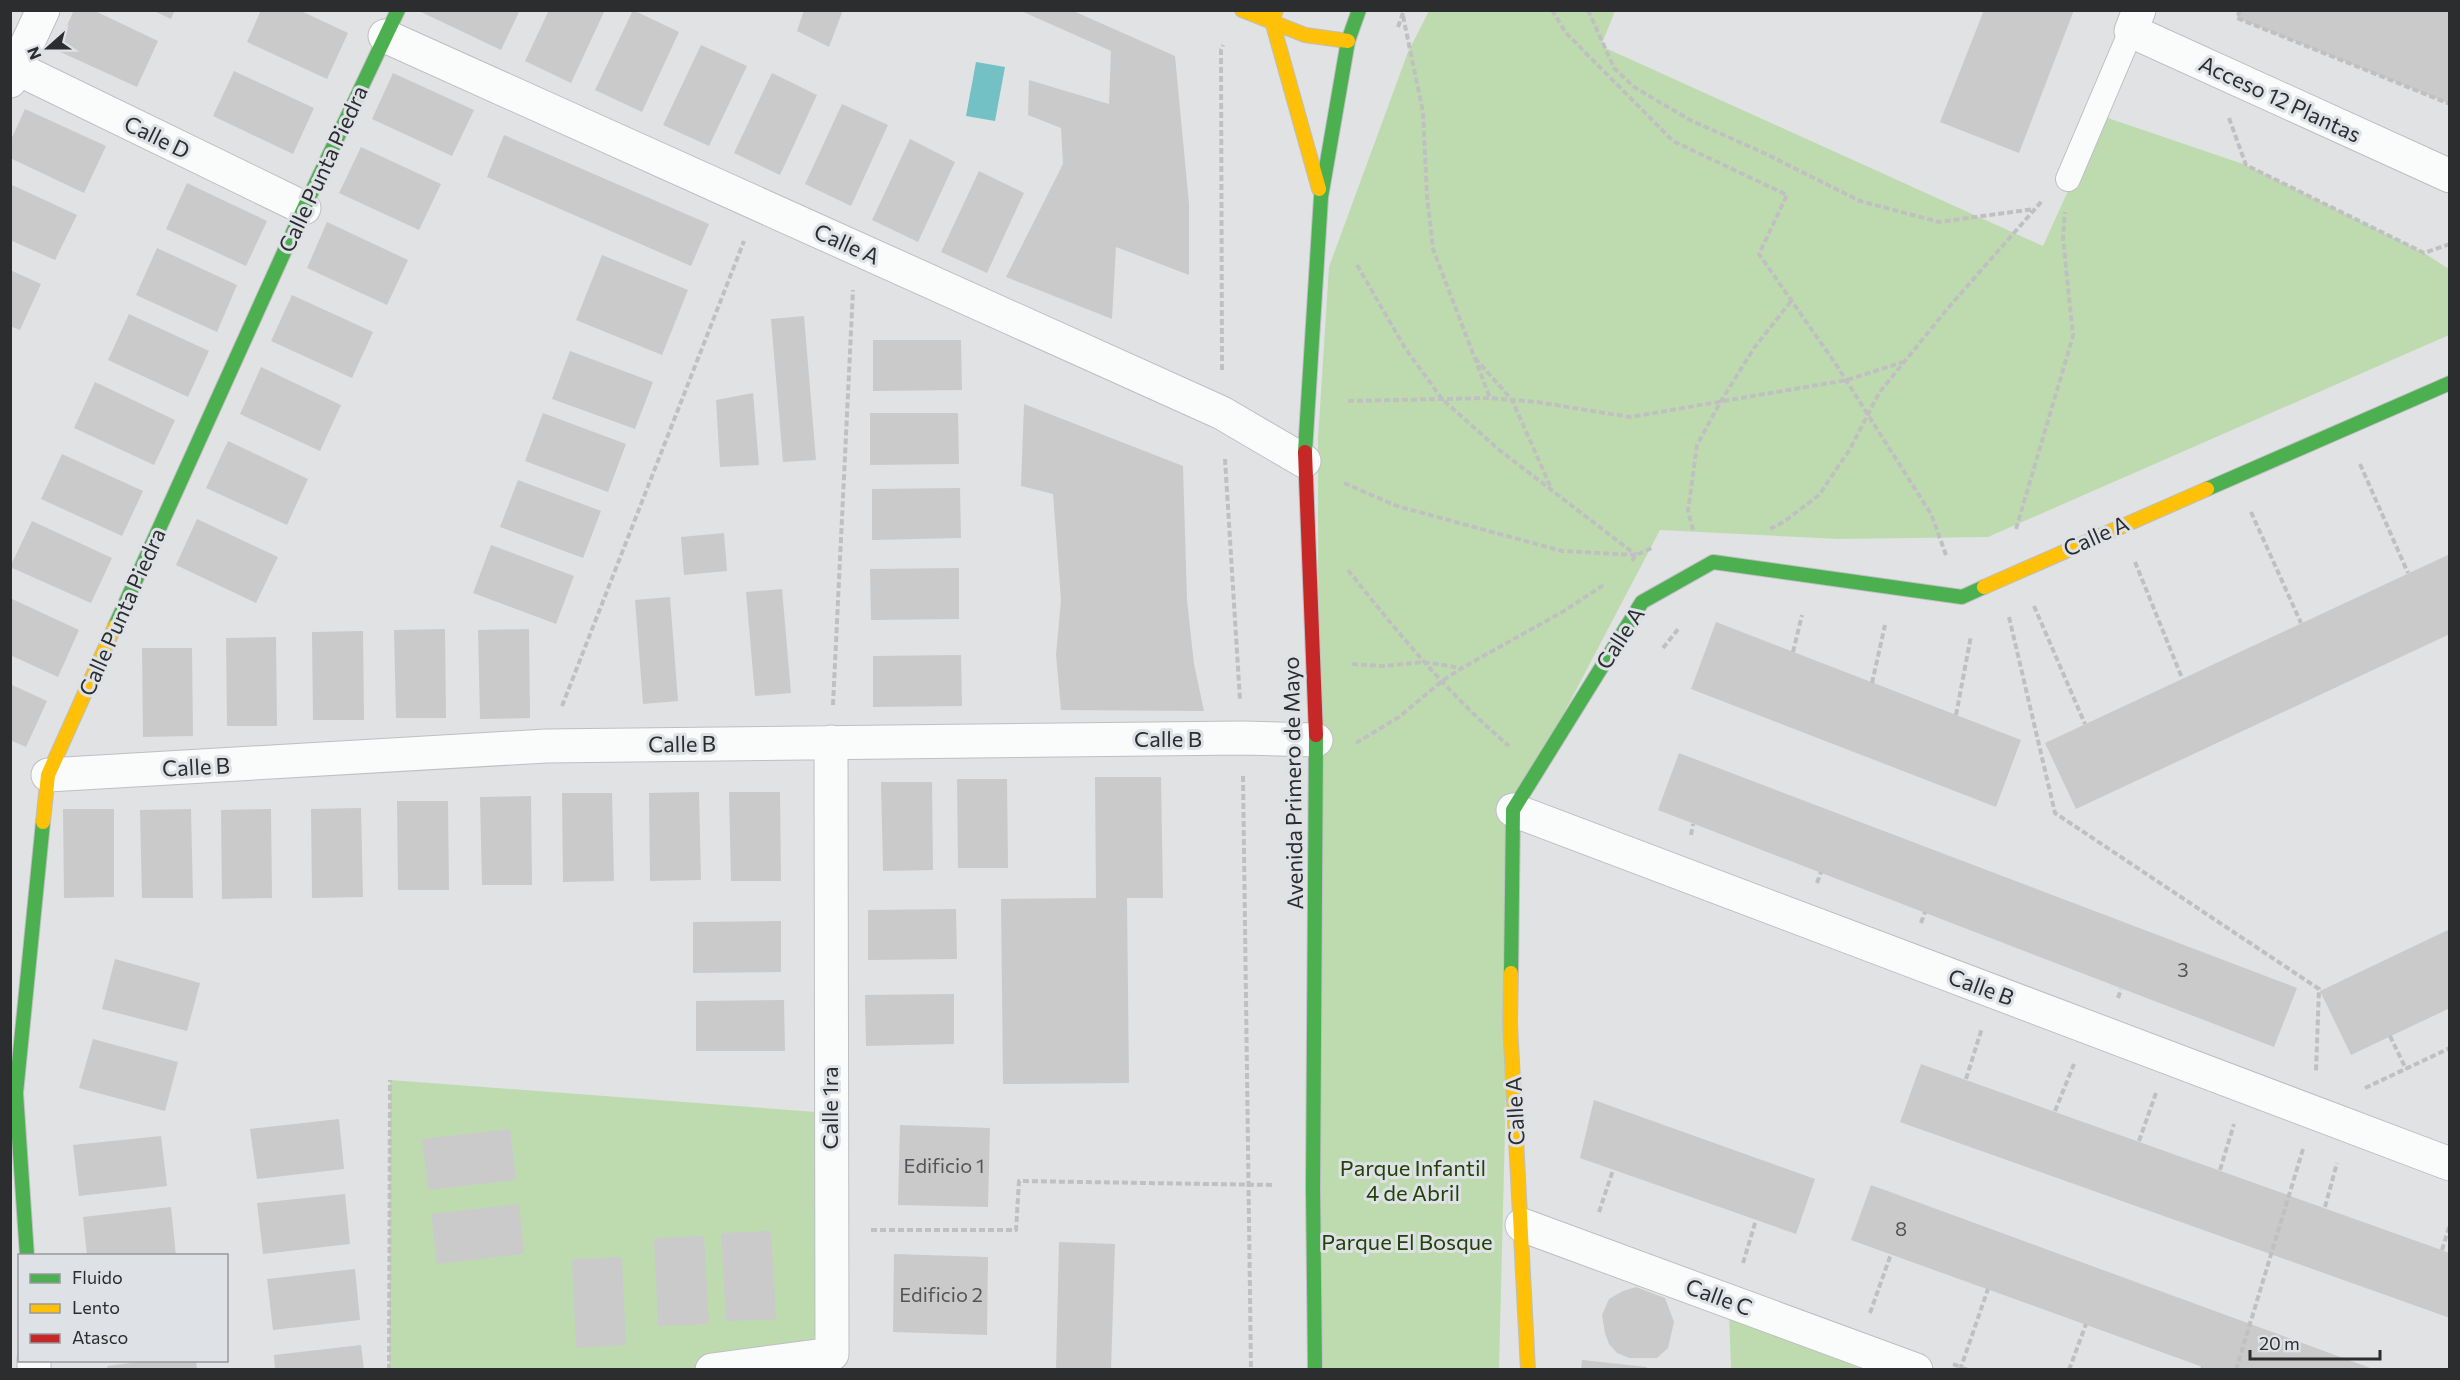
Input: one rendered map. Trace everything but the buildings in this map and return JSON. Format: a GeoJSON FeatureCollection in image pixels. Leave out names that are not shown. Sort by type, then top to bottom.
{"type":"FeatureCollection","features":[{"type":"Feature","properties":{"kind":"street"},"geometry":{"type":"LineString","coordinates":[[12,71],[43,10]]}},
{"type":"Feature","properties":{"kind":"street"},"geometry":{"type":"LineString","coordinates":[[1242,10],[1274,16],[1305,35],[1348,41]]}},
{"type":"Feature","properties":{"kind":"street","name":"Avenida Primero de Mayo"},"geometry":{"type":"LineString","coordinates":[[1315,1370],[1313,1188],[1316,740],[1304,461],[1321,197],[1348,41],[1359,10]]}},
{"type":"Feature","properties":{"kind":"street","name":"Avenida Primero de Mayo"},"geometry":{"type":"LineString","coordinates":[[1274,16],[1321,197]]}},
{"type":"Feature","properties":{"kind":"street","name":"Acceso 12 Plantas"},"geometry":{"type":"LineString","coordinates":[[2135,21],[2209,66],[2450,176]]}},
{"type":"Feature","properties":{"kind":"street","name":"Calle A"},"geometry":{"type":"LineString","coordinates":[[391,23],[758,204],[1222,413],[1304,461]]}},
{"type":"Feature","properties":{"kind":"street","name":"Calle Punta Piedra"},"geometry":{"type":"LineString","coordinates":[[27,1254],[13,1092],[48,776],[304,208],[391,23]]}},
{"type":"Feature","properties":{"kind":"street","name":"Calle D"},"geometry":{"type":"LineString","coordinates":[[12,71],[304,208]]}},
{"type":"Feature","properties":{"kind":"street","name":"Calle A"},"geometry":{"type":"LineString","coordinates":[[1528,1370],[1510,1023],[1513,810],[1642,602],[1713,562],[1962,597],[2121,525],[2450,383]]}},
{"type":"Feature","properties":{"kind":"street","name":"Calle B"},"geometry":{"type":"LineString","coordinates":[[48,776],[546,746],[1242,738],[1316,740]]}},
{"type":"Feature","properties":{"kind":"street","name":"Calle 1ra"},"geometry":{"type":"LineString","coordinates":[[712,1370],[831,1354],[831,742]]}},
{"type":"Feature","properties":{"kind":"street","name":"Calle B"},"geometry":{"type":"LineString","coordinates":[[1513,810],[2450,1164]]}},
{"type":"Feature","properties":{"kind":"street","name":"Calle C"},"geometry":{"type":"LineString","coordinates":[[1522,1225],[1916,1370]]}},
{"type":"Feature","properties":{"kind":"lane"},"geometry":{"type":"LineString","coordinates":[[2068,179],[2135,21]]}},
{"type":"Feature","properties":{"kind":"path"},"geometry":{"type":"LineString","coordinates":[[1552,10],[1566,33],[1673,141],[1787,195],[1760,254],[1847,380],[1930,514],[1962,597]]}},
{"type":"Feature","properties":{"kind":"path"},"geometry":{"type":"LineString","coordinates":[[1588,10],[1614,68],[1634,87],[1690,120],[1764,153],[1860,201],[1939,222],[2034,209]]}},
{"type":"Feature","properties":{"kind":"path"},"geometry":{"type":"LineString","coordinates":[[2240,10],[2237,18],[2450,104]]}},
{"type":"Feature","properties":{"kind":"path"},"geometry":{"type":"LineString","coordinates":[[1403,14],[1423,112],[1427,196],[1433,249],[1490,398]]}},
{"type":"Feature","properties":{"kind":"path"},"geometry":{"type":"LineString","coordinates":[[1226,40],[1221,50],[1222,413],[1242,738],[1251,1370]]}},
{"type":"Feature","properties":{"kind":"path"},"geometry":{"type":"LineString","coordinates":[[2209,66],[2246,165],[2424,253],[2450,244]]}},
{"type":"Feature","properties":{"kind":"path"},"geometry":{"type":"LineString","coordinates":[[1768,530],[1785,521],[1819,495],[1850,449],[1879,393],[1948,308],[2034,209],[2068,179]]}},
{"type":"Feature","properties":{"kind":"path"},"geometry":{"type":"LineString","coordinates":[[546,746],[758,204]]}},
{"type":"Feature","properties":{"kind":"path"},"geometry":{"type":"LineString","coordinates":[[2063,238],[2073,336],[2001,579],[2055,813],[2319,989],[2314,1112],[2236,1370]]}},
{"type":"Feature","properties":{"kind":"path"},"geometry":{"type":"LineString","coordinates":[[831,742],[855,248]]}},
{"type":"Feature","properties":{"kind":"path"},"geometry":{"type":"LineString","coordinates":[[1354,260],[1405,348],[1442,399],[1498,449],[1636,555]]}},
{"type":"Feature","properties":{"kind":"path"},"geometry":{"type":"LineString","coordinates":[[1693,531],[1688,511],[1697,445],[1754,348],[1792,300]]}},
{"type":"Feature","properties":{"kind":"path"},"geometry":{"type":"LineString","coordinates":[[1473,355],[1512,400],[1552,491]]}},
{"type":"Feature","properties":{"kind":"path"},"geometry":{"type":"LineString","coordinates":[[1344,401],[1490,398],[1537,402],[1630,417],[1847,380],[1906,361]]}},
{"type":"Feature","properties":{"kind":"path"},"geometry":{"type":"LineString","coordinates":[[2344,430],[2408,573]]}},
{"type":"Feature","properties":{"kind":"path"},"geometry":{"type":"LineString","coordinates":[[2236,477],[2301,623]]}},
{"type":"Feature","properties":{"kind":"path"},"geometry":{"type":"LineString","coordinates":[[1343,482],[1397,506],[1562,551],[1636,555],[1655,547]]}},
{"type":"Feature","properties":{"kind":"path"},"geometry":{"type":"LineString","coordinates":[[2121,525],[2182,678]]}},
{"type":"Feature","properties":{"kind":"path"},"geometry":{"type":"LineString","coordinates":[[1683,535],[1693,531],[1704,532]]}},
{"type":"Feature","properties":{"kind":"path"},"geometry":{"type":"LineString","coordinates":[[1630,563],[1636,555]]}},
{"type":"Feature","properties":{"kind":"path"},"geometry":{"type":"LineString","coordinates":[[1347,569],[1404,641],[1476,718],[1514,751]]}},
{"type":"Feature","properties":{"kind":"path"},"geometry":{"type":"LineString","coordinates":[[2019,571],[2085,724]]}},
{"type":"Feature","properties":{"kind":"path"},"geometry":{"type":"LineString","coordinates":[[1351,746],[1399,717],[1442,681],[1462,668],[1608,582]]}},
{"type":"Feature","properties":{"kind":"path"},"geometry":{"type":"LineString","coordinates":[[1872,683],[1894,587]]}},
{"type":"Feature","properties":{"kind":"path"},"geometry":{"type":"LineString","coordinates":[[1956,715],[1980,590]]}},
{"type":"Feature","properties":{"kind":"path"},"geometry":{"type":"LineString","coordinates":[[1344,664],[1383,666],[1424,662],[1462,668]]}},
{"type":"Feature","properties":{"kind":"path"},"geometry":{"type":"LineString","coordinates":[[1966,1079],[1993,990]]}},
{"type":"Feature","properties":{"kind":"path"},"geometry":{"type":"LineString","coordinates":[[2055,1111],[2088,1026]]}},
{"type":"Feature","properties":{"kind":"path"},"geometry":{"type":"LineString","coordinates":[[2390,1036],[2406,1069]]}},
{"type":"Feature","properties":{"kind":"path"},"geometry":{"type":"LineString","coordinates":[[2139,1141],[2169,1057]]}},
{"type":"Feature","properties":{"kind":"path"},"geometry":{"type":"LineString","coordinates":[[389,1370],[390,1080]]}},
{"type":"Feature","properties":{"kind":"path"},"geometry":{"type":"LineString","coordinates":[[2220,1170],[2247,1087]]}},
{"type":"Feature","properties":{"kind":"path"},"geometry":{"type":"LineString","coordinates":[[831,1230],[1016,1230],[1019,1181],[1248,1183],[1313,1188]]}},
{"type":"Feature","properties":{"kind":"path"},"geometry":{"type":"LineString","coordinates":[[1731,1301],[1756,1220]]}},
{"type":"Feature","properties":{"kind":"path"},"geometry":{"type":"LineString","coordinates":[[2442,1250],[2450,1224]]}},
{"type":"Feature","properties":{"kind":"path"},"geometry":{"type":"LineString","coordinates":[[1868,1320],[1891,1254]]}},
{"type":"Feature","properties":{"kind":"path"},"geometry":{"type":"LineString","coordinates":[[1960,1370],[1988,1289]]}},
{"type":"Feature","properties":{"kind":"path"},"geometry":{"type":"LineString","coordinates":[[2069,1370],[2085,1324]]}},
{"type":"Feature","properties":{"kind":"green space"},"geometry":{"type":"Polygon","coordinates":[[[1429,11],[1615,11],[1601,46],[2043,246],[2102,116],[2246,165],[2424,253],[2449,269],[2449,335],[1988,537],[1838,539],[1660,530],[1513,810],[1499,1369],[1319,1370],[1318,439],[1329,267],[1408,52],[1429,11]]]}},
{"type":"Feature","properties":{"kind":"green space"},"geometry":{"type":"Polygon","coordinates":[[[390,1080],[830,1113],[832,1354],[712,1370],[389,1370],[390,1080]]]}},
{"type":"Feature","properties":{"kind":"green space"},"geometry":{"type":"Polygon","coordinates":[[[1729,1312],[1861,1369],[1731,1369],[1729,1312]]]}},
{"type":"Feature","properties":{"kind":"water"},"geometry":{"type":"Polygon","coordinates":[[[976,62],[1005,67],[995,121],[966,116],[976,62]]]}},
{"type":"Feature","properties":{"kind":"traffic: fast"},"geometry":{"type":"LineString","coordinates":[[115,626],[304,208],[398,10]]}},
{"type":"Feature","properties":{"kind":"traffic: fast"},"geometry":{"type":"LineString","coordinates":[[1305,452],[1321,197],[1348,41],[1359,10]]}},
{"type":"Feature","properties":{"kind":"traffic: fast"},"geometry":{"type":"LineString","coordinates":[[2207,489],[2450,383]]}},
{"type":"Feature","properties":{"kind":"traffic: fast"},"geometry":{"type":"LineString","coordinates":[[1511,973],[1513,810],[1642,602],[1713,562],[1962,597],[1984,587]]}},
{"type":"Feature","properties":{"kind":"traffic: fast"},"geometry":{"type":"LineString","coordinates":[[1315,1370],[1313,1188],[1316,735]]}},
{"type":"Feature","properties":{"kind":"traffic: fast"},"geometry":{"type":"LineString","coordinates":[[27,1254],[16,1093],[43,822]]}},
{"type":"Feature","properties":{"kind":"traffic: slow"},"geometry":{"type":"LineString","coordinates":[[1242,10],[1305,35],[1348,41]]}},
{"type":"Feature","properties":{"kind":"traffic: slow"},"geometry":{"type":"LineString","coordinates":[[1276,10],[1272,21],[1319,189]]}},
{"type":"Feature","properties":{"kind":"traffic: slow"},"geometry":{"type":"LineString","coordinates":[[1984,587],[2207,489]]}},
{"type":"Feature","properties":{"kind":"traffic: slow"},"geometry":{"type":"LineString","coordinates":[[43,822],[48,775],[115,626]]}},
{"type":"Feature","properties":{"kind":"traffic: slow"},"geometry":{"type":"LineString","coordinates":[[1511,973],[1510,1023],[1528,1370]]}},
{"type":"Feature","properties":{"kind":"traffic: jam"},"geometry":{"type":"LineString","coordinates":[[1305,452],[1316,735]]}},
{"type":"Feature","properties":{"kind":"park label","name":"Parque Infantil 4 de Abril"},"geometry":{"type":"Point","coordinates":[1413,1180]}},
{"type":"Feature","properties":{"kind":"park label","name":"Parque El Bosque"},"geometry":{"type":"Point","coordinates":[1407,1242]}}]}
